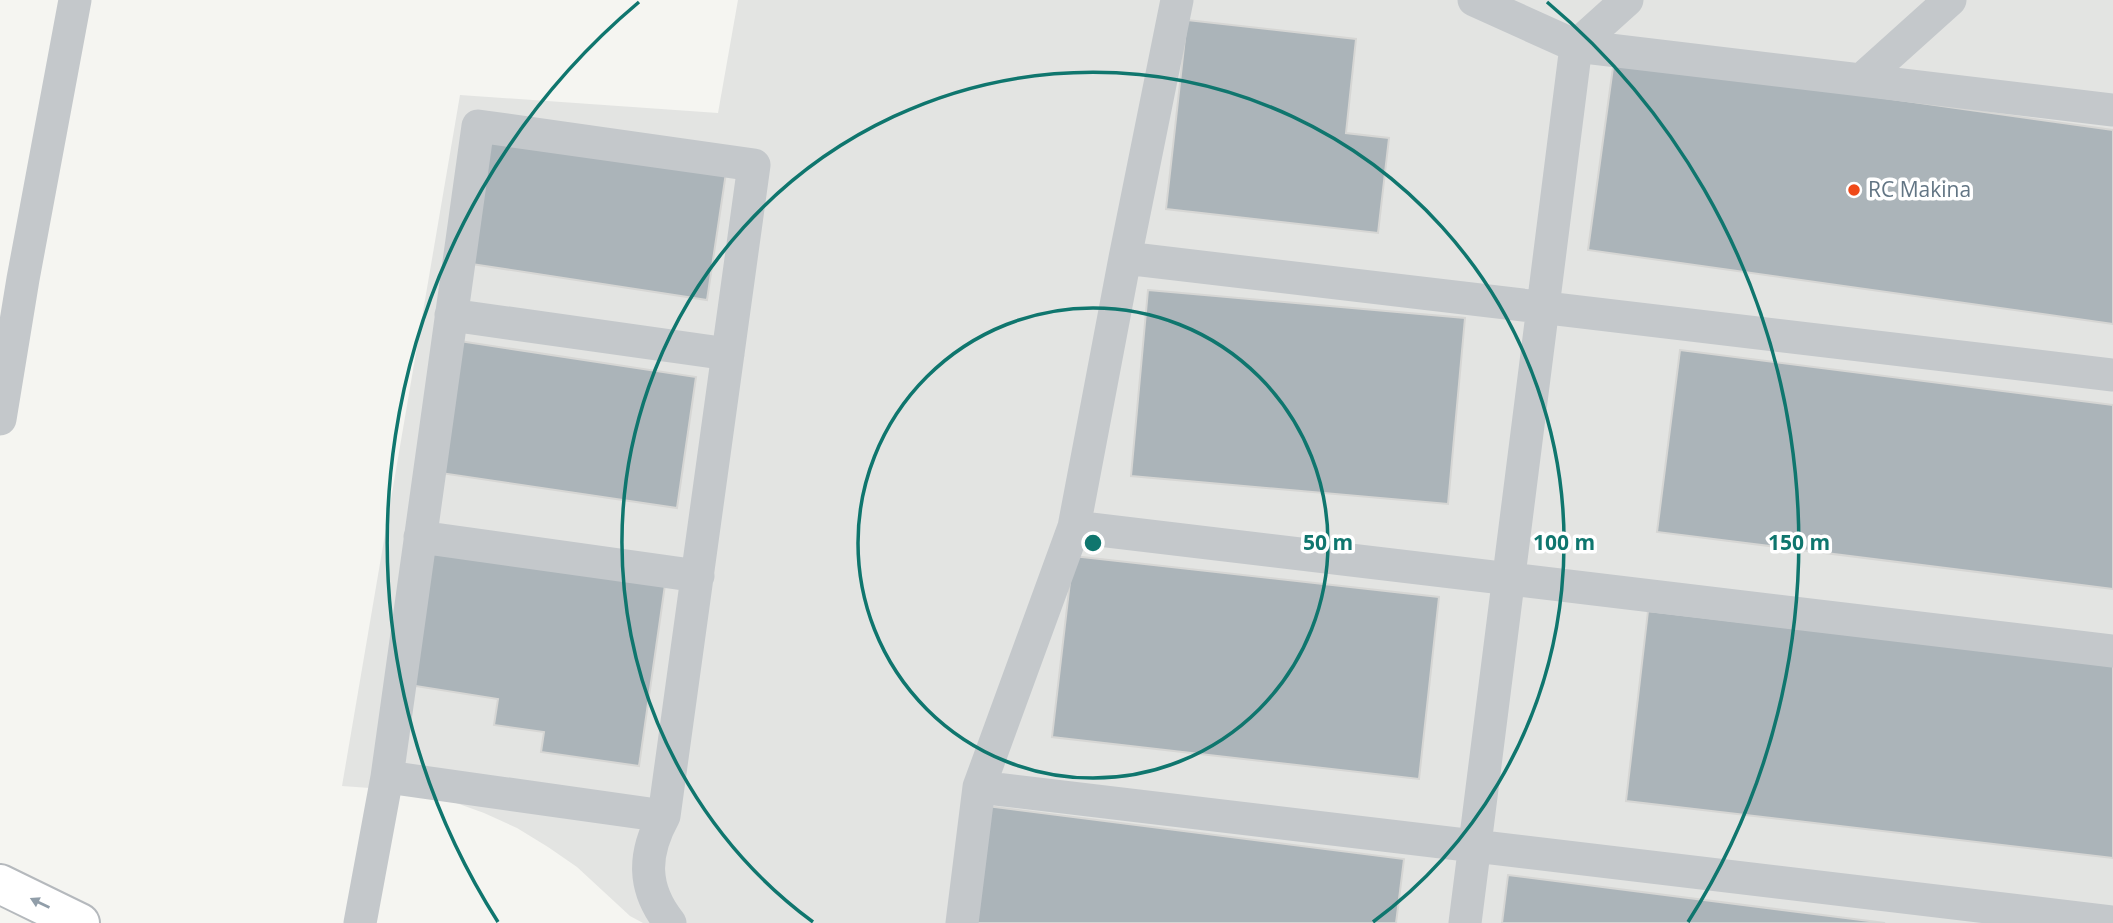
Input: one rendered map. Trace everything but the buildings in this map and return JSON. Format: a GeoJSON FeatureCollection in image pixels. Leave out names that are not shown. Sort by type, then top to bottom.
{"type":"FeatureCollection","features":[{"type":"Feature","properties":{"kind":"main road"},"geometry":{"type":"LineString","coordinates":[[0,884],[80,923]]}},
{"type":"Feature","properties":{"kind":"street"},"geometry":{"type":"LineString","coordinates":[[0,419],[75,0]]}},
{"type":"Feature","properties":{"kind":"street"},"geometry":{"type":"LineString","coordinates":[[962,923],[979,787],[1074,527],[1177,0]]}},
{"type":"Feature","properties":{"kind":"street"},"geometry":{"type":"LineString","coordinates":[[1474,0],[1576,46],[2113,110]]}},
{"type":"Feature","properties":{"kind":"street"},"geometry":{"type":"LineString","coordinates":[[1465,923],[1576,46],[1627,0]]}},
{"type":"Feature","properties":{"kind":"street"},"geometry":{"type":"LineString","coordinates":[[1861,80],[1950,0]]}},
{"type":"Feature","properties":{"kind":"street"},"geometry":{"type":"LineString","coordinates":[[360,923],[387,778],[478,126],[754,165],[664,816],[649,852],[648,871],[652,890],[659,908],[670,923]]}},
{"type":"Feature","properties":{"kind":"street"},"geometry":{"type":"LineString","coordinates":[[1125,258],[2113,375]]}},
{"type":"Feature","properties":{"kind":"street"},"geometry":{"type":"LineString","coordinates":[[451,315],[728,354]]}},
{"type":"Feature","properties":{"kind":"street"},"geometry":{"type":"LineString","coordinates":[[1074,527],[2113,651]]}},
{"type":"Feature","properties":{"kind":"street"},"geometry":{"type":"LineString","coordinates":[[420,537],[698,576]]}},
{"type":"Feature","properties":{"kind":"street"},"geometry":{"type":"LineString","coordinates":[[387,778],[664,816]]}},
{"type":"Feature","properties":{"kind":"street"},"geometry":{"type":"LineString","coordinates":[[979,787],[1475,846],[1954,913],[2113,922]]}},
{"type":"Feature","properties":{"kind":"shaded area"},"geometry":{"type":"Polygon","coordinates":[[[738,0],[2113,0],[2113,923],[643,923],[630,916],[577,867],[517,828],[448,800],[412,791],[342,786],[460,95],[718,113],[738,0]]]}},
{"type":"Feature","properties":{"kind":"place","name":"RC Makina"},"geometry":{"type":"Point","coordinates":[1854,190]}}]}
